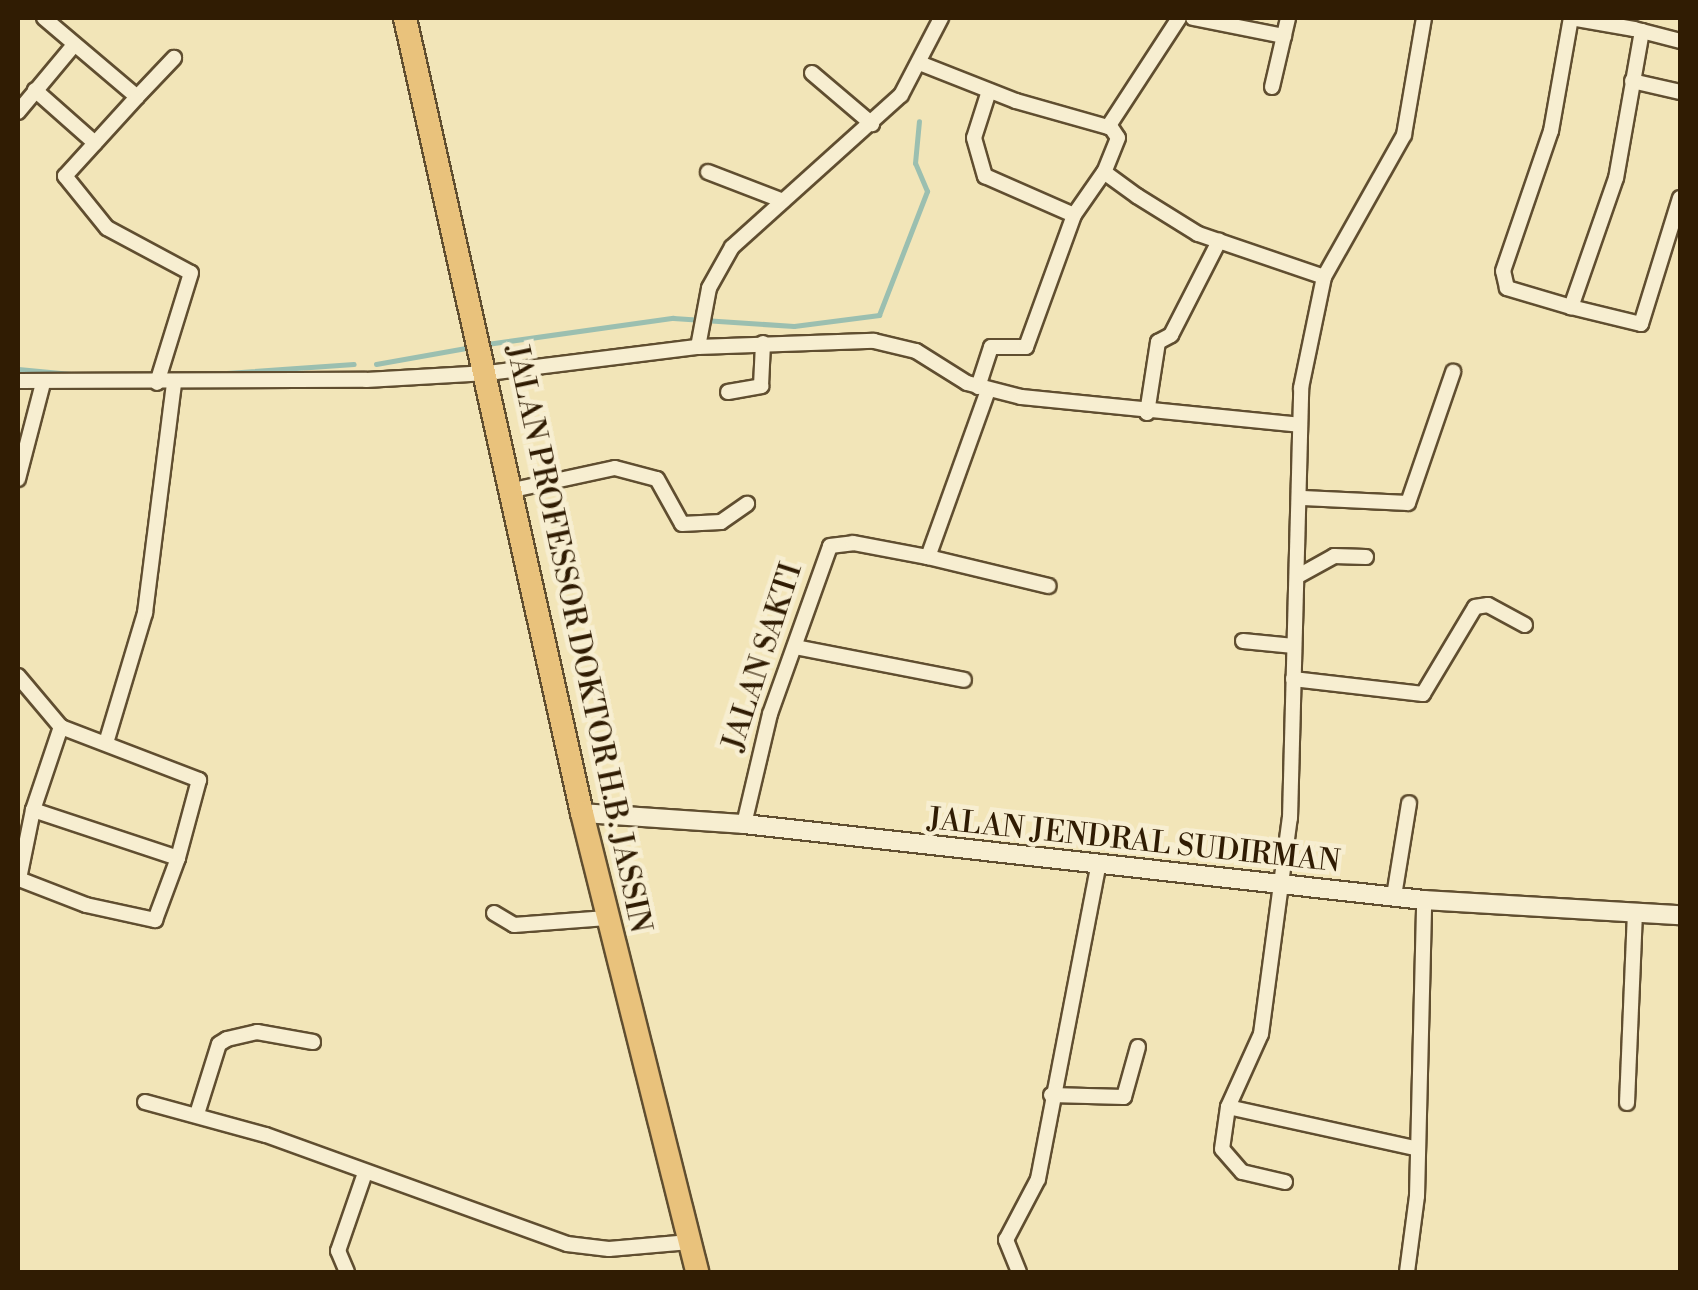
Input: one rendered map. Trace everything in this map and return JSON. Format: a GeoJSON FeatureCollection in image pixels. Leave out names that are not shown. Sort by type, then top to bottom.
{"type":"FeatureCollection","features":[{"type":"Feature","properties":{"kind":"highway","name":"JALAN PROFESSOR DOKTOR H.B. JASSIN"},"geometry":{"type":"LineString","coordinates":[[405,18],[478,324],[582,813],[697,1272]]}},
{"type":"Feature","properties":{"kind":"street"},"geometry":{"type":"LineString","coordinates":[[44,18],[137,97]]}},
{"type":"Feature","properties":{"kind":"street"},"geometry":{"type":"LineString","coordinates":[[698,347],[709,288],[732,247],[872,124],[922,64],[940,18]]}},
{"type":"Feature","properties":{"kind":"street"},"geometry":{"type":"LineString","coordinates":[[1110,126],[1179,18]]}},
{"type":"Feature","properties":{"kind":"street"},"geometry":{"type":"LineString","coordinates":[[1193,18],[1284,36]]}},
{"type":"Feature","properties":{"kind":"street"},"geometry":{"type":"LineString","coordinates":[[1272,87],[1288,18]]}},
{"type":"Feature","properties":{"kind":"street"},"geometry":{"type":"LineString","coordinates":[[1286,1182],[1228,1163],[1222,1149],[1228,1107],[1261,1034],[1282,885],[1300,574],[1300,426],[1305,362],[1324,276],[1404,135],[1424,18]]}},
{"type":"Feature","properties":{"kind":"street"},"geometry":{"type":"LineString","coordinates":[[1680,41],[1638,26],[1572,18],[1551,131],[1503,278],[1507,288],[1643,322],[1680,198]]}},
{"type":"Feature","properties":{"kind":"street"},"geometry":{"type":"LineString","coordinates":[[1572,307],[1616,178],[1638,26]]}},
{"type":"Feature","properties":{"kind":"street"},"geometry":{"type":"LineString","coordinates":[[18,112],[73,46]]}},
{"type":"Feature","properties":{"kind":"street"},"geometry":{"type":"LineString","coordinates":[[157,383],[192,278],[107,228],[70,189],[66,172],[174,58]]}},
{"type":"Feature","properties":{"kind":"street"},"geometry":{"type":"LineString","coordinates":[[922,64],[1092,127],[1110,126]]}},
{"type":"Feature","properties":{"kind":"street"},"geometry":{"type":"LineString","coordinates":[[812,72],[872,124]]}},
{"type":"Feature","properties":{"kind":"street"},"geometry":{"type":"LineString","coordinates":[[1632,81],[1680,92]]}},
{"type":"Feature","properties":{"kind":"street"},"geometry":{"type":"LineString","coordinates":[[36,90],[95,143]]}},
{"type":"Feature","properties":{"kind":"street"},"geometry":{"type":"LineString","coordinates":[[989,91],[974,138],[985,176],[1074,215]]}},
{"type":"Feature","properties":{"kind":"street"},"geometry":{"type":"LineString","coordinates":[[1049,586],[928,557],[983,388],[991,347],[1026,347],[1074,215],[1104,172],[1118,138],[1110,126]]}},
{"type":"Feature","properties":{"kind":"street"},"geometry":{"type":"LineString","coordinates":[[708,172],[783,201]]}},
{"type":"Feature","properties":{"kind":"street"},"geometry":{"type":"LineString","coordinates":[[1104,172],[1219,241],[1324,276]]}},
{"type":"Feature","properties":{"kind":"street"},"geometry":{"type":"LineString","coordinates":[[1147,413],[1158,342],[1170,335],[1219,241]]}},
{"type":"Feature","properties":{"kind":"street"},"geometry":{"type":"LineString","coordinates":[[18,381],[174,383],[487,367],[763,343],[894,343],[983,388],[1147,413],[1300,426]]}},
{"type":"Feature","properties":{"kind":"street"},"geometry":{"type":"LineString","coordinates":[[728,392],[761,386],[763,343]]}},
{"type":"Feature","properties":{"kind":"street"},"geometry":{"type":"LineString","coordinates":[[1303,498],[1408,504],[1453,372]]}},
{"type":"Feature","properties":{"kind":"street"},"geometry":{"type":"LineString","coordinates":[[18,479],[44,383]]}},
{"type":"Feature","properties":{"kind":"street"},"geometry":{"type":"LineString","coordinates":[[106,743],[145,614],[174,383]]}},
{"type":"Feature","properties":{"kind":"street"},"geometry":{"type":"LineString","coordinates":[[513,490],[616,468],[657,479],[682,524],[721,522],[747,504]]}},
{"type":"Feature","properties":{"kind":"street","name":"JALAN SAKTI"},"geometry":{"type":"LineString","coordinates":[[744,824],[764,732],[833,544],[928,557]]}},
{"type":"Feature","properties":{"kind":"street"},"geometry":{"type":"LineString","coordinates":[[1300,574],[1334,556],[1366,557]]}},
{"type":"Feature","properties":{"kind":"street"},"geometry":{"type":"LineString","coordinates":[[1293,678],[1423,694],[1475,607],[1488,605],[1525,625]]}},
{"type":"Feature","properties":{"kind":"street"},"geometry":{"type":"LineString","coordinates":[[1243,641],[1294,646]]}},
{"type":"Feature","properties":{"kind":"street"},"geometry":{"type":"LineString","coordinates":[[795,647],[964,680]]}},
{"type":"Feature","properties":{"kind":"street"},"geometry":{"type":"LineString","coordinates":[[18,676],[62,727],[198,780],[178,858],[155,920],[146,923],[20,880],[23,833],[62,727]]}},
{"type":"Feature","properties":{"kind":"street"},"geometry":{"type":"LineString","coordinates":[[1394,896],[1409,803]]}},
{"type":"Feature","properties":{"kind":"street"},"geometry":{"type":"LineString","coordinates":[[32,810],[178,858]]}},
{"type":"Feature","properties":{"kind":"street","name":"JALAN JENDRAL SUDIRMAN"},"geometry":{"type":"LineString","coordinates":[[582,813],[744,824],[1098,867],[1424,900],[1680,915]]}},
{"type":"Feature","properties":{"kind":"street"},"geometry":{"type":"LineString","coordinates":[[1019,1272],[1006,1240],[1038,1179],[1051,1094],[1098,867]]}},
{"type":"Feature","properties":{"kind":"street"},"geometry":{"type":"LineString","coordinates":[[1407,1272],[1418,1196],[1415,1148],[1424,900]]}},
{"type":"Feature","properties":{"kind":"street"},"geometry":{"type":"LineString","coordinates":[[494,913],[514,925],[607,918]]}},
{"type":"Feature","properties":{"kind":"street"},"geometry":{"type":"LineString","coordinates":[[1626,1102],[1635,913]]}},
{"type":"Feature","properties":{"kind":"street"},"geometry":{"type":"LineString","coordinates":[[197,1114],[219,1044],[257,1032],[314,1042]]}},
{"type":"Feature","properties":{"kind":"street"},"geometry":{"type":"LineString","coordinates":[[1051,1094],[1124,1098],[1138,1048]]}},
{"type":"Feature","properties":{"kind":"street"},"geometry":{"type":"LineString","coordinates":[[144,1102],[197,1114],[567,1244],[610,1249],[690,1242]]}},
{"type":"Feature","properties":{"kind":"street"},"geometry":{"type":"LineString","coordinates":[[1228,1107],[1415,1148]]}},
{"type":"Feature","properties":{"kind":"street"},"geometry":{"type":"LineString","coordinates":[[347,1272],[338,1250],[365,1173]]}},
{"type":"Feature","properties":{"kind":"waterway"},"geometry":{"type":"LineString","coordinates":[[487,344],[673,318],[794,326],[879,315],[927,191],[915,163],[919,121]]}},
{"type":"Feature","properties":{"kind":"waterway"},"geometry":{"type":"LineString","coordinates":[[376,364],[471,347]]}},
{"type":"Feature","properties":{"kind":"waterway"},"geometry":{"type":"LineString","coordinates":[[212,374],[354,364]]}},
{"type":"Feature","properties":{"kind":"waterway"},"geometry":{"type":"LineString","coordinates":[[18,369],[71,374]]}}]}
